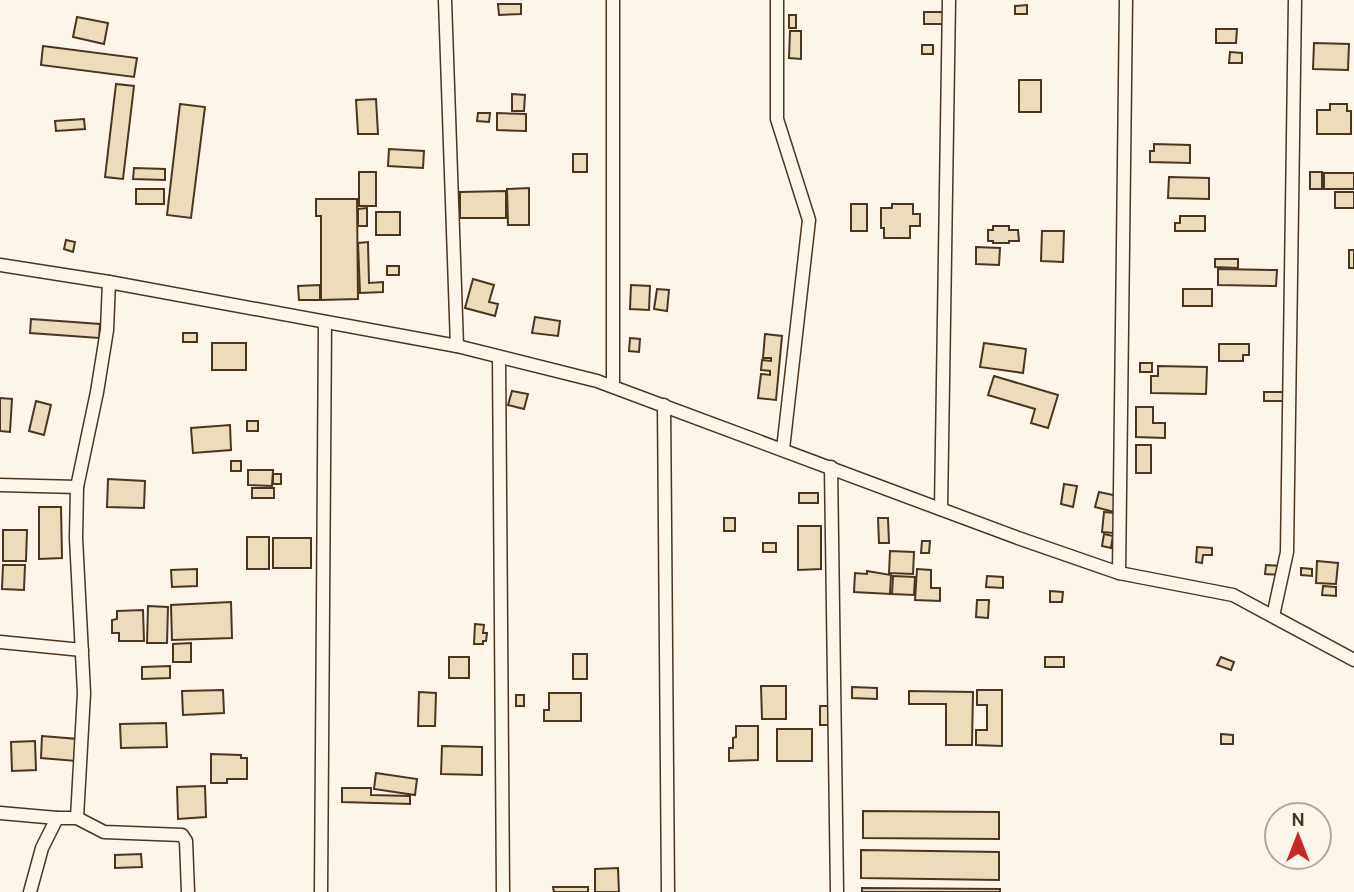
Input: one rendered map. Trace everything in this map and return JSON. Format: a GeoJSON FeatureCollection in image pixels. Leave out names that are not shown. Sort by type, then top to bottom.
{"type":"FeatureCollection","features":[{"type":"Feature","properties":{"kind":"street"},"geometry":{"type":"LineString","coordinates":[[445,0],[457,346]]}},
{"type":"Feature","properties":{"kind":"street"},"geometry":{"type":"LineString","coordinates":[[612,0],[613,386]]}},
{"type":"Feature","properties":{"kind":"street"},"geometry":{"type":"LineString","coordinates":[[777,0],[777,119],[809,220],[783,449]]}},
{"type":"Feature","properties":{"kind":"street"},"geometry":{"type":"LineString","coordinates":[[941,509],[949,0]]}},
{"type":"Feature","properties":{"kind":"street"},"geometry":{"type":"LineString","coordinates":[[1119,573],[1126,0]]}},
{"type":"Feature","properties":{"kind":"street"},"geometry":{"type":"LineString","coordinates":[[1273,616],[1287,552],[1295,0]]}},
{"type":"Feature","properties":{"kind":"street"},"geometry":{"type":"LineString","coordinates":[[0,265],[109,282],[457,346],[613,386],[1119,573],[1233,595],[1354,660]]}},
{"type":"Feature","properties":{"kind":"street"},"geometry":{"type":"LineString","coordinates":[[77,818],[84,693],[76,538],[77,487],[107,330],[109,282]]}},
{"type":"Feature","properties":{"kind":"street"},"geometry":{"type":"LineString","coordinates":[[321,892],[325,322]]}},
{"type":"Feature","properties":{"kind":"street"},"geometry":{"type":"LineString","coordinates":[[499,357],[503,892]]}},
{"type":"Feature","properties":{"kind":"street"},"geometry":{"type":"LineString","coordinates":[[664,405],[668,892]]}},
{"type":"Feature","properties":{"kind":"street"},"geometry":{"type":"LineString","coordinates":[[831,467],[836,892]]}},
{"type":"Feature","properties":{"kind":"street"},"geometry":{"type":"LineString","coordinates":[[0,485],[77,487]]}},
{"type":"Feature","properties":{"kind":"street"},"geometry":{"type":"LineString","coordinates":[[0,642],[82,650]]}},
{"type":"Feature","properties":{"kind":"street"},"geometry":{"type":"LineString","coordinates":[[0,813],[77,818],[104,832],[182,835],[186,841],[188,892]]}},
{"type":"Feature","properties":{"kind":"street"},"geometry":{"type":"LineString","coordinates":[[30,892],[42,849],[57,818]]}},
{"type":"Feature","properties":{"kind":"building"},"geometry":{"type":"Polygon","coordinates":[[[498,4],[521,4],[521,14],[499,15],[498,4]]]}},
{"type":"Feature","properties":{"kind":"building"},"geometry":{"type":"Polygon","coordinates":[[[1027,5],[1027,14],[1015,14],[1015,6],[1027,5]]]}},
{"type":"Feature","properties":{"kind":"building"},"geometry":{"type":"Polygon","coordinates":[[[924,12],[945,12],[945,24],[924,24],[924,12]]]}},
{"type":"Feature","properties":{"kind":"building"},"geometry":{"type":"Polygon","coordinates":[[[789,15],[796,15],[796,28],[789,28],[789,15]]]}},
{"type":"Feature","properties":{"kind":"building"},"geometry":{"type":"Polygon","coordinates":[[[77,17],[108,23],[104,44],[73,37],[77,17]]]}},
{"type":"Feature","properties":{"kind":"building"},"geometry":{"type":"Polygon","coordinates":[[[1216,29],[1237,29],[1236,43],[1216,43],[1216,29]]]}},
{"type":"Feature","properties":{"kind":"building"},"geometry":{"type":"Polygon","coordinates":[[[790,31],[801,31],[801,59],[789,58],[790,31]]]}},
{"type":"Feature","properties":{"kind":"building"},"geometry":{"type":"Polygon","coordinates":[[[1314,43],[1349,44],[1348,70],[1313,69],[1314,43]]]}},
{"type":"Feature","properties":{"kind":"building"},"geometry":{"type":"Polygon","coordinates":[[[922,45],[933,45],[933,54],[922,54],[922,45]]]}},
{"type":"Feature","properties":{"kind":"building"},"geometry":{"type":"Polygon","coordinates":[[[43,46],[137,58],[134,77],[41,65],[43,46]]]}},
{"type":"Feature","properties":{"kind":"building"},"geometry":{"type":"Polygon","coordinates":[[[1230,52],[1242,53],[1242,63],[1229,63],[1230,52]]]}},
{"type":"Feature","properties":{"kind":"building"},"geometry":{"type":"Polygon","coordinates":[[[1019,80],[1041,80],[1041,112],[1019,112],[1019,80]]]}},
{"type":"Feature","properties":{"kind":"building"},"geometry":{"type":"Polygon","coordinates":[[[116,84],[134,86],[123,179],[105,177],[116,84]]]}},
{"type":"Feature","properties":{"kind":"building"},"geometry":{"type":"Polygon","coordinates":[[[512,94],[525,95],[524,111],[512,111],[512,94]]]}},
{"type":"Feature","properties":{"kind":"building"},"geometry":{"type":"Polygon","coordinates":[[[376,99],[378,134],[358,134],[356,100],[376,99]]]}},
{"type":"Feature","properties":{"kind":"building"},"geometry":{"type":"Polygon","coordinates":[[[180,104],[205,107],[191,218],[167,215],[180,104]]]}},
{"type":"Feature","properties":{"kind":"building"},"geometry":{"type":"Polygon","coordinates":[[[1330,104],[1347,104],[1347,111],[1351,111],[1351,134],[1317,134],[1317,110],[1330,110],[1330,104]]]}},
{"type":"Feature","properties":{"kind":"building"},"geometry":{"type":"Polygon","coordinates":[[[478,113],[490,113],[489,122],[477,121],[478,113]]]}},
{"type":"Feature","properties":{"kind":"building"},"geometry":{"type":"Polygon","coordinates":[[[497,113],[526,114],[526,131],[497,130],[497,113]]]}},
{"type":"Feature","properties":{"kind":"building"},"geometry":{"type":"Polygon","coordinates":[[[84,119],[85,129],[56,131],[55,121],[84,119]]]}},
{"type":"Feature","properties":{"kind":"building"},"geometry":{"type":"Polygon","coordinates":[[[1154,144],[1190,145],[1190,163],[1150,162],[1150,151],[1154,151],[1154,144]]]}},
{"type":"Feature","properties":{"kind":"building"},"geometry":{"type":"Polygon","coordinates":[[[389,149],[424,151],[423,168],[388,166],[389,149]]]}},
{"type":"Feature","properties":{"kind":"building"},"geometry":{"type":"Polygon","coordinates":[[[573,154],[587,154],[587,172],[573,172],[573,154]]]}},
{"type":"Feature","properties":{"kind":"building"},"geometry":{"type":"Polygon","coordinates":[[[134,168],[165,169],[165,180],[133,179],[134,168]]]}},
{"type":"Feature","properties":{"kind":"building"},"geometry":{"type":"Polygon","coordinates":[[[359,172],[376,172],[376,206],[359,206],[359,172]]]}},
{"type":"Feature","properties":{"kind":"building"},"geometry":{"type":"Polygon","coordinates":[[[1310,172],[1322,172],[1322,189],[1310,189],[1310,172]]]}},
{"type":"Feature","properties":{"kind":"building"},"geometry":{"type":"Polygon","coordinates":[[[1324,173],[1354,173],[1354,189],[1324,189],[1324,173]]]}},
{"type":"Feature","properties":{"kind":"building"},"geometry":{"type":"Polygon","coordinates":[[[1169,177],[1209,178],[1209,199],[1168,198],[1169,177]]]}},
{"type":"Feature","properties":{"kind":"building"},"geometry":{"type":"Polygon","coordinates":[[[529,188],[529,225],[508,225],[507,189],[529,188]]]}},
{"type":"Feature","properties":{"kind":"building"},"geometry":{"type":"Polygon","coordinates":[[[136,189],[164,189],[164,204],[136,204],[136,189]]]}},
{"type":"Feature","properties":{"kind":"building"},"geometry":{"type":"Polygon","coordinates":[[[506,191],[506,218],[460,218],[460,192],[506,191]]]}},
{"type":"Feature","properties":{"kind":"building"},"geometry":{"type":"Polygon","coordinates":[[[1335,192],[1354,192],[1354,208],[1335,208],[1335,192]]]}},
{"type":"Feature","properties":{"kind":"building"},"geometry":{"type":"Polygon","coordinates":[[[316,199],[357,199],[358,299],[321,300],[321,216],[316,216],[316,199]]]}},
{"type":"Feature","properties":{"kind":"building"},"geometry":{"type":"Polygon","coordinates":[[[851,204],[867,204],[867,231],[851,231],[851,204]]]}},
{"type":"Feature","properties":{"kind":"building"},"geometry":{"type":"Polygon","coordinates":[[[892,204],[913,204],[913,214],[920,214],[920,226],[910,226],[910,238],[884,238],[881,208],[892,208],[892,204]]]}},
{"type":"Feature","properties":{"kind":"building"},"geometry":{"type":"Polygon","coordinates":[[[367,208],[367,226],[358,226],[358,209],[367,208]]]}},
{"type":"Feature","properties":{"kind":"building"},"geometry":{"type":"Polygon","coordinates":[[[376,212],[400,212],[400,235],[376,235],[376,212]]]}},
{"type":"Feature","properties":{"kind":"building"},"geometry":{"type":"Polygon","coordinates":[[[1180,216],[1205,216],[1205,231],[1175,231],[1175,223],[1180,223],[1180,216]]]}},
{"type":"Feature","properties":{"kind":"building"},"geometry":{"type":"Polygon","coordinates":[[[993,226],[1009,226],[1009,230],[1018,230],[1019,241],[988,241],[988,230],[993,230],[993,226]]]}},
{"type":"Feature","properties":{"kind":"building"},"geometry":{"type":"Polygon","coordinates":[[[1042,231],[1064,231],[1063,262],[1041,261],[1042,231]]]}},
{"type":"Feature","properties":{"kind":"building"},"geometry":{"type":"Polygon","coordinates":[[[66,240],[75,242],[73,252],[64,249],[66,240]]]}},
{"type":"Feature","properties":{"kind":"building"},"geometry":{"type":"Polygon","coordinates":[[[368,242],[369,283],[383,282],[383,292],[360,293],[358,243],[368,242]]]}},
{"type":"Feature","properties":{"kind":"building"},"geometry":{"type":"Polygon","coordinates":[[[976,247],[1000,248],[999,265],[976,264],[976,247]]]}},
{"type":"Feature","properties":{"kind":"building"},"geometry":{"type":"Polygon","coordinates":[[[1349,250],[1354,250],[1354,268],[1349,268],[1349,250]]]}},
{"type":"Feature","properties":{"kind":"building"},"geometry":{"type":"Polygon","coordinates":[[[1215,259],[1238,259],[1238,268],[1215,267],[1215,259]]]}},
{"type":"Feature","properties":{"kind":"building"},"geometry":{"type":"Polygon","coordinates":[[[387,266],[399,266],[399,275],[387,275],[387,266]]]}},
{"type":"Feature","properties":{"kind":"building"},"geometry":{"type":"Polygon","coordinates":[[[1218,269],[1277,270],[1276,286],[1218,285],[1218,269]]]}},
{"type":"Feature","properties":{"kind":"building"},"geometry":{"type":"Polygon","coordinates":[[[473,279],[494,285],[489,302],[498,304],[495,316],[465,308],[473,279]]]}},
{"type":"Feature","properties":{"kind":"building"},"geometry":{"type":"Polygon","coordinates":[[[320,285],[320,300],[299,300],[298,286],[320,285]]]}},
{"type":"Feature","properties":{"kind":"building"},"geometry":{"type":"Polygon","coordinates":[[[631,285],[650,286],[649,310],[630,309],[631,285]]]}},
{"type":"Feature","properties":{"kind":"building"},"geometry":{"type":"Polygon","coordinates":[[[657,289],[669,290],[667,311],[654,309],[657,289]]]}},
{"type":"Feature","properties":{"kind":"building"},"geometry":{"type":"Polygon","coordinates":[[[1183,289],[1212,289],[1212,306],[1183,306],[1183,289]]]}},
{"type":"Feature","properties":{"kind":"building"},"geometry":{"type":"Polygon","coordinates":[[[535,317],[560,321],[558,336],[532,333],[535,317]]]}},
{"type":"Feature","properties":{"kind":"building"},"geometry":{"type":"Polygon","coordinates":[[[31,319],[100,324],[99,338],[30,333],[31,319]]]}},
{"type":"Feature","properties":{"kind":"building"},"geometry":{"type":"Polygon","coordinates":[[[183,333],[197,333],[197,342],[183,342],[183,333]]]}},
{"type":"Feature","properties":{"kind":"building"},"geometry":{"type":"Polygon","coordinates":[[[765,334],[782,336],[776,400],[758,398],[761,374],[770,375],[770,371],[761,370],[762,360],[771,361],[771,358],[763,358],[765,334]]]}},
{"type":"Feature","properties":{"kind":"building"},"geometry":{"type":"Polygon","coordinates":[[[630,338],[640,339],[639,352],[629,351],[630,338]]]}},
{"type":"Feature","properties":{"kind":"building"},"geometry":{"type":"Polygon","coordinates":[[[212,343],[246,343],[246,370],[212,370],[212,343]]]}},
{"type":"Feature","properties":{"kind":"building"},"geometry":{"type":"Polygon","coordinates":[[[984,343],[1026,349],[1023,373],[980,367],[984,343]]]}},
{"type":"Feature","properties":{"kind":"building"},"geometry":{"type":"Polygon","coordinates":[[[1219,344],[1249,344],[1249,355],[1243,355],[1243,361],[1219,361],[1219,344]]]}},
{"type":"Feature","properties":{"kind":"building"},"geometry":{"type":"Polygon","coordinates":[[[1140,363],[1152,363],[1152,372],[1140,372],[1140,363]]]}},
{"type":"Feature","properties":{"kind":"building"},"geometry":{"type":"Polygon","coordinates":[[[1158,366],[1207,367],[1206,394],[1151,393],[1151,376],[1158,376],[1158,366]]]}},
{"type":"Feature","properties":{"kind":"building"},"geometry":{"type":"Polygon","coordinates":[[[994,376],[1058,395],[1048,428],[1031,423],[1035,409],[988,395],[994,376]]]}},
{"type":"Feature","properties":{"kind":"building"},"geometry":{"type":"Polygon","coordinates":[[[512,391],[528,394],[524,409],[508,405],[512,391]]]}},
{"type":"Feature","properties":{"kind":"building"},"geometry":{"type":"Polygon","coordinates":[[[1264,392],[1287,392],[1287,401],[1264,401],[1264,392]]]}},
{"type":"Feature","properties":{"kind":"building"},"geometry":{"type":"Polygon","coordinates":[[[0,398],[12,399],[10,432],[0,431],[0,398]]]}},
{"type":"Feature","properties":{"kind":"building"},"geometry":{"type":"Polygon","coordinates":[[[36,401],[51,405],[44,435],[29,431],[36,401]]]}},
{"type":"Feature","properties":{"kind":"building"},"geometry":{"type":"Polygon","coordinates":[[[1136,407],[1153,407],[1153,423],[1165,423],[1165,438],[1136,437],[1136,407]]]}},
{"type":"Feature","properties":{"kind":"building"},"geometry":{"type":"Polygon","coordinates":[[[247,421],[258,421],[258,431],[247,431],[247,421]]]}},
{"type":"Feature","properties":{"kind":"building"},"geometry":{"type":"Polygon","coordinates":[[[230,425],[231,450],[193,453],[191,428],[230,425]]]}},
{"type":"Feature","properties":{"kind":"building"},"geometry":{"type":"Polygon","coordinates":[[[1136,445],[1151,445],[1151,473],[1136,473],[1136,445]]]}},
{"type":"Feature","properties":{"kind":"building"},"geometry":{"type":"Polygon","coordinates":[[[231,461],[241,461],[241,471],[231,471],[231,461]]]}},
{"type":"Feature","properties":{"kind":"building"},"geometry":{"type":"Polygon","coordinates":[[[248,470],[273,470],[272,486],[248,485],[248,470]]]}},
{"type":"Feature","properties":{"kind":"building"},"geometry":{"type":"Polygon","coordinates":[[[273,474],[281,474],[281,484],[273,484],[273,474]]]}},
{"type":"Feature","properties":{"kind":"building"},"geometry":{"type":"Polygon","coordinates":[[[108,479],[145,481],[144,508],[107,507],[108,479]]]}},
{"type":"Feature","properties":{"kind":"building"},"geometry":{"type":"Polygon","coordinates":[[[1064,484],[1077,486],[1073,507],[1061,504],[1064,484]]]}},
{"type":"Feature","properties":{"kind":"building"},"geometry":{"type":"Polygon","coordinates":[[[252,488],[274,488],[274,498],[252,498],[252,488]]]}},
{"type":"Feature","properties":{"kind":"building"},"geometry":{"type":"Polygon","coordinates":[[[1099,492],[1118,496],[1114,512],[1095,507],[1099,492]]]}},
{"type":"Feature","properties":{"kind":"building"},"geometry":{"type":"Polygon","coordinates":[[[799,493],[818,493],[818,503],[799,503],[799,493]]]}},
{"type":"Feature","properties":{"kind":"building"},"geometry":{"type":"Polygon","coordinates":[[[39,507],[61,507],[62,558],[39,559],[39,507]]]}},
{"type":"Feature","properties":{"kind":"building"},"geometry":{"type":"Polygon","coordinates":[[[1104,512],[1116,513],[1114,533],[1102,532],[1104,512]]]}},
{"type":"Feature","properties":{"kind":"building"},"geometry":{"type":"Polygon","coordinates":[[[724,518],[735,518],[735,531],[724,531],[724,518]]]}},
{"type":"Feature","properties":{"kind":"building"},"geometry":{"type":"Polygon","coordinates":[[[878,518],[888,518],[889,543],[879,543],[878,518]]]}},
{"type":"Feature","properties":{"kind":"building"},"geometry":{"type":"Polygon","coordinates":[[[798,526],[821,526],[821,569],[798,570],[798,526]]]}},
{"type":"Feature","properties":{"kind":"building"},"geometry":{"type":"Polygon","coordinates":[[[3,530],[27,530],[26,561],[3,561],[3,530]]]}},
{"type":"Feature","properties":{"kind":"building"},"geometry":{"type":"Polygon","coordinates":[[[1104,534],[1113,536],[1111,548],[1102,546],[1104,534]]]}},
{"type":"Feature","properties":{"kind":"building"},"geometry":{"type":"Polygon","coordinates":[[[247,537],[269,537],[269,569],[247,569],[247,537]]]}},
{"type":"Feature","properties":{"kind":"building"},"geometry":{"type":"Polygon","coordinates":[[[273,538],[311,538],[311,568],[273,568],[273,538]]]}},
{"type":"Feature","properties":{"kind":"building"},"geometry":{"type":"Polygon","coordinates":[[[922,541],[930,541],[929,553],[921,553],[922,541]]]}},
{"type":"Feature","properties":{"kind":"building"},"geometry":{"type":"Polygon","coordinates":[[[763,543],[776,543],[776,552],[763,552],[763,543]]]}},
{"type":"Feature","properties":{"kind":"building"},"geometry":{"type":"Polygon","coordinates":[[[1197,547],[1212,548],[1212,555],[1203,555],[1202,563],[1196,562],[1197,547]]]}},
{"type":"Feature","properties":{"kind":"building"},"geometry":{"type":"Polygon","coordinates":[[[890,551],[914,552],[913,574],[889,573],[890,551]]]}},
{"type":"Feature","properties":{"kind":"building"},"geometry":{"type":"Polygon","coordinates":[[[1317,561],[1338,563],[1336,584],[1316,583],[1317,561]]]}},
{"type":"Feature","properties":{"kind":"building"},"geometry":{"type":"Polygon","coordinates":[[[3,565],[25,565],[24,590],[2,589],[3,565]]]}},
{"type":"Feature","properties":{"kind":"building"},"geometry":{"type":"Polygon","coordinates":[[[1266,565],[1281,566],[1281,575],[1265,574],[1266,565]]]}},
{"type":"Feature","properties":{"kind":"building"},"geometry":{"type":"Polygon","coordinates":[[[1301,568],[1312,569],[1312,576],[1301,575],[1301,568]]]}},
{"type":"Feature","properties":{"kind":"building"},"geometry":{"type":"Polygon","coordinates":[[[197,569],[197,586],[172,587],[171,570],[197,569]]]}},
{"type":"Feature","properties":{"kind":"building"},"geometry":{"type":"Polygon","coordinates":[[[917,569],[931,570],[931,588],[940,588],[940,601],[915,600],[917,569]]]}},
{"type":"Feature","properties":{"kind":"building"},"geometry":{"type":"Polygon","coordinates":[[[867,571],[891,575],[890,594],[854,592],[855,573],[867,574],[867,571]]]}},
{"type":"Feature","properties":{"kind":"building"},"geometry":{"type":"Polygon","coordinates":[[[893,576],[915,577],[914,595],[892,594],[893,576]]]}},
{"type":"Feature","properties":{"kind":"building"},"geometry":{"type":"Polygon","coordinates":[[[987,576],[1003,577],[1003,588],[986,587],[987,576]]]}},
{"type":"Feature","properties":{"kind":"building"},"geometry":{"type":"Polygon","coordinates":[[[1323,586],[1336,587],[1336,596],[1322,595],[1323,586]]]}},
{"type":"Feature","properties":{"kind":"building"},"geometry":{"type":"Polygon","coordinates":[[[1050,591],[1063,592],[1062,602],[1050,602],[1050,591]]]}},
{"type":"Feature","properties":{"kind":"building"},"geometry":{"type":"Polygon","coordinates":[[[977,600],[989,600],[988,618],[976,617],[977,600]]]}},
{"type":"Feature","properties":{"kind":"building"},"geometry":{"type":"Polygon","coordinates":[[[231,602],[232,638],[172,640],[171,605],[231,602]]]}},
{"type":"Feature","properties":{"kind":"building"},"geometry":{"type":"Polygon","coordinates":[[[148,606],[168,607],[167,643],[147,643],[148,606]]]}},
{"type":"Feature","properties":{"kind":"building"},"geometry":{"type":"Polygon","coordinates":[[[143,610],[144,641],[119,641],[119,633],[112,633],[112,620],[117,619],[117,611],[143,610]]]}},
{"type":"Feature","properties":{"kind":"building"},"geometry":{"type":"Polygon","coordinates":[[[475,624],[484,625],[483,633],[487,633],[483,644],[474,644],[475,624]]]}},
{"type":"Feature","properties":{"kind":"building"},"geometry":{"type":"Polygon","coordinates":[[[191,643],[191,662],[173,662],[173,644],[191,643]]]}},
{"type":"Feature","properties":{"kind":"building"},"geometry":{"type":"Polygon","coordinates":[[[573,654],[587,654],[587,679],[573,679],[573,654]]]}},
{"type":"Feature","properties":{"kind":"building"},"geometry":{"type":"Polygon","coordinates":[[[449,657],[469,657],[469,678],[449,678],[449,657]]]}},
{"type":"Feature","properties":{"kind":"building"},"geometry":{"type":"Polygon","coordinates":[[[1045,657],[1064,657],[1064,667],[1045,667],[1045,657]]]}},
{"type":"Feature","properties":{"kind":"building"},"geometry":{"type":"Polygon","coordinates":[[[1221,657],[1234,662],[1231,670],[1217,665],[1221,657]]]}},
{"type":"Feature","properties":{"kind":"building"},"geometry":{"type":"Polygon","coordinates":[[[170,666],[170,678],[142,679],[142,667],[170,666]]]}},
{"type":"Feature","properties":{"kind":"building"},"geometry":{"type":"Polygon","coordinates":[[[761,686],[786,686],[786,719],[762,719],[761,686]]]}},
{"type":"Feature","properties":{"kind":"building"},"geometry":{"type":"Polygon","coordinates":[[[852,687],[877,688],[877,699],[852,698],[852,687]]]}},
{"type":"Feature","properties":{"kind":"building"},"geometry":{"type":"Polygon","coordinates":[[[223,690],[224,713],[183,715],[182,691],[223,690]]]}},
{"type":"Feature","properties":{"kind":"building"},"geometry":{"type":"Polygon","coordinates":[[[977,690],[1002,690],[1002,746],[976,745],[976,730],[987,730],[987,705],[977,705],[977,690]]]}},
{"type":"Feature","properties":{"kind":"building"},"geometry":{"type":"Polygon","coordinates":[[[909,691],[973,692],[972,745],[946,745],[946,704],[909,704],[909,691]]]}},
{"type":"Feature","properties":{"kind":"building"},"geometry":{"type":"Polygon","coordinates":[[[419,692],[436,693],[435,726],[418,726],[419,692]]]}},
{"type":"Feature","properties":{"kind":"building"},"geometry":{"type":"Polygon","coordinates":[[[549,693],[581,693],[581,721],[544,721],[544,710],[549,710],[549,693]]]}},
{"type":"Feature","properties":{"kind":"building"},"geometry":{"type":"Polygon","coordinates":[[[516,695],[524,695],[524,706],[516,706],[516,695]]]}},
{"type":"Feature","properties":{"kind":"building"},"geometry":{"type":"Polygon","coordinates":[[[820,706],[831,706],[831,725],[820,725],[820,706]]]}},
{"type":"Feature","properties":{"kind":"building"},"geometry":{"type":"Polygon","coordinates":[[[166,723],[167,747],[121,748],[120,724],[166,723]]]}},
{"type":"Feature","properties":{"kind":"building"},"geometry":{"type":"Polygon","coordinates":[[[736,726],[758,726],[758,760],[729,761],[729,748],[733,748],[736,726]]]}},
{"type":"Feature","properties":{"kind":"building"},"geometry":{"type":"Polygon","coordinates":[[[777,729],[812,729],[812,761],[777,761],[777,729]]]}},
{"type":"Feature","properties":{"kind":"building"},"geometry":{"type":"Polygon","coordinates":[[[1221,734],[1233,735],[1233,744],[1221,744],[1221,734]]]}},
{"type":"Feature","properties":{"kind":"building"},"geometry":{"type":"Polygon","coordinates":[[[42,736],[78,739],[76,761],[41,758],[42,736]]]}},
{"type":"Feature","properties":{"kind":"building"},"geometry":{"type":"Polygon","coordinates":[[[35,741],[36,770],[12,771],[11,742],[35,741]]]}},
{"type":"Feature","properties":{"kind":"building"},"geometry":{"type":"Polygon","coordinates":[[[442,746],[482,747],[482,775],[441,774],[442,746]]]}},
{"type":"Feature","properties":{"kind":"building"},"geometry":{"type":"Polygon","coordinates":[[[211,754],[241,755],[241,758],[247,758],[247,779],[227,779],[227,783],[211,783],[211,754]]]}},
{"type":"Feature","properties":{"kind":"building"},"geometry":{"type":"Polygon","coordinates":[[[376,773],[417,779],[415,795],[374,789],[376,773]]]}},
{"type":"Feature","properties":{"kind":"building"},"geometry":{"type":"Polygon","coordinates":[[[205,786],[206,817],[178,819],[177,787],[205,786]]]}},
{"type":"Feature","properties":{"kind":"building"},"geometry":{"type":"Polygon","coordinates":[[[342,788],[371,788],[371,795],[410,796],[410,804],[342,802],[342,788]]]}},
{"type":"Feature","properties":{"kind":"building"},"geometry":{"type":"Polygon","coordinates":[[[863,811],[999,812],[999,839],[863,838],[863,811]]]}},
{"type":"Feature","properties":{"kind":"building"},"geometry":{"type":"Polygon","coordinates":[[[861,850],[999,852],[999,880],[861,878],[861,850]]]}},
{"type":"Feature","properties":{"kind":"building"},"geometry":{"type":"Polygon","coordinates":[[[141,854],[142,867],[115,868],[115,855],[141,854]]]}},
{"type":"Feature","properties":{"kind":"building"},"geometry":{"type":"Polygon","coordinates":[[[618,868],[619,892],[595,892],[595,869],[618,868]]]}},
{"type":"Feature","properties":{"kind":"building"},"geometry":{"type":"Polygon","coordinates":[[[553,887],[588,887],[588,892],[554,892],[553,887]]]}},
{"type":"Feature","properties":{"kind":"building"},"geometry":{"type":"Polygon","coordinates":[[[862,888],[1000,889],[1000,892],[862,892],[862,888]]]}}]}
